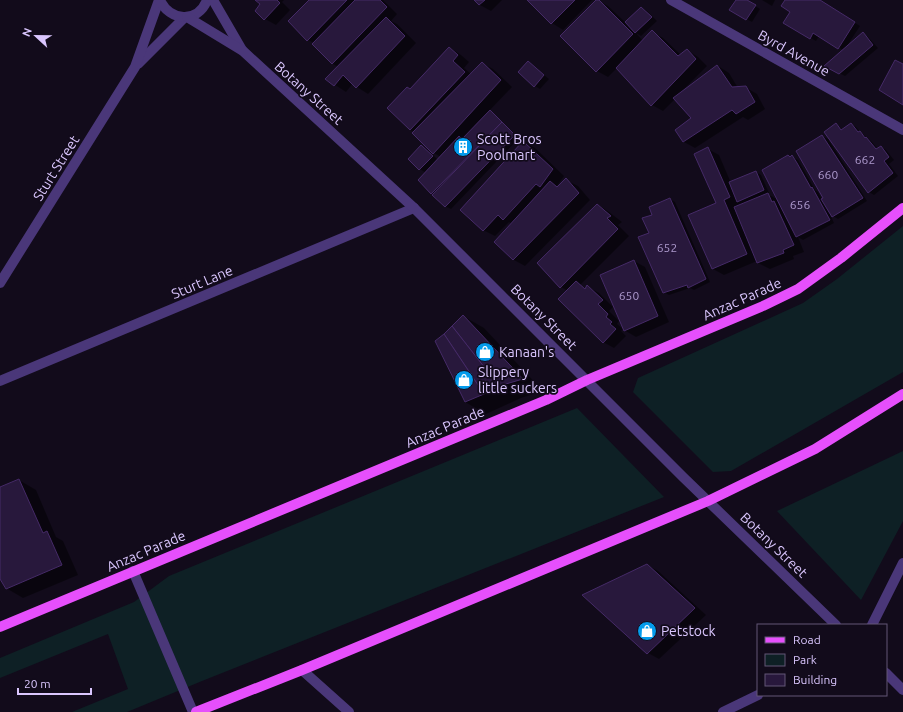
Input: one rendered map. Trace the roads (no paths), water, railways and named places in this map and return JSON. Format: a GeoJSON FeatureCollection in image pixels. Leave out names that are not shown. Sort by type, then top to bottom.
{"type":"FeatureCollection","features":[{"type":"Feature","properties":{"kind":"main road","name":"Anzac Parade"},"geometry":{"type":"LineString","coordinates":[[0,627],[546,400],[587,380],[763,306],[798,289],[841,258],[903,208]]}},
{"type":"Feature","properties":{"kind":"main road"},"geometry":{"type":"LineString","coordinates":[[196,712],[302,670],[708,501],[815,449],[903,394]]}},
{"type":"Feature","properties":{"kind":"street","name":"Botany Street"},"geometry":{"type":"LineString","coordinates":[[160,0],[166,10],[172,14],[186,17],[243,51],[414,208],[708,501],[835,624]]}},
{"type":"Feature","properties":{"kind":"street","name":"Sturt Street"},"geometry":{"type":"LineString","coordinates":[[0,283],[135,67],[160,0]]}},
{"type":"Feature","properties":{"kind":"street","name":"Sturt Street"},"geometry":{"type":"LineString","coordinates":[[135,67],[186,17],[200,11],[206,0]]}},
{"type":"Feature","properties":{"kind":"street","name":"Botany Street"},"geometry":{"type":"LineString","coordinates":[[214,0],[243,51]]}},
{"type":"Feature","properties":{"kind":"street","name":"Byrd Avenue"},"geometry":{"type":"LineString","coordinates":[[670,0],[903,130]]}},
{"type":"Feature","properties":{"kind":"street","name":"Sturt Lane"},"geometry":{"type":"LineString","coordinates":[[0,381],[414,208]]}},
{"type":"Feature","properties":{"kind":"street"},"geometry":{"type":"LineString","coordinates":[[872,624],[903,563]]}},
{"type":"Feature","properties":{"kind":"street"},"geometry":{"type":"LineString","coordinates":[[133,571],[193,712]]}},
{"type":"Feature","properties":{"kind":"street"},"geometry":{"type":"LineString","coordinates":[[302,670],[349,712]]}},
{"type":"Feature","properties":{"kind":"street"},"geometry":{"type":"LineString","coordinates":[[887,674],[903,690]]}},
{"type":"Feature","properties":{"kind":"street"},"geometry":{"type":"LineString","coordinates":[[723,712],[757,695]]}},
{"type":"Feature","properties":{"kind":"place","name":"Scott Bros Poolmart"},"geometry":{"type":"Point","coordinates":[463,147]}},
{"type":"Feature","properties":{"kind":"place","name":"Kanaan's"},"geometry":{"type":"Point","coordinates":[485,352]}},
{"type":"Feature","properties":{"kind":"place","name":"Slippery little suckers"},"geometry":{"type":"Point","coordinates":[464,380]}},
{"type":"Feature","properties":{"kind":"place","name":"Petstock"},"geometry":{"type":"Point","coordinates":[647,631]}}]}
